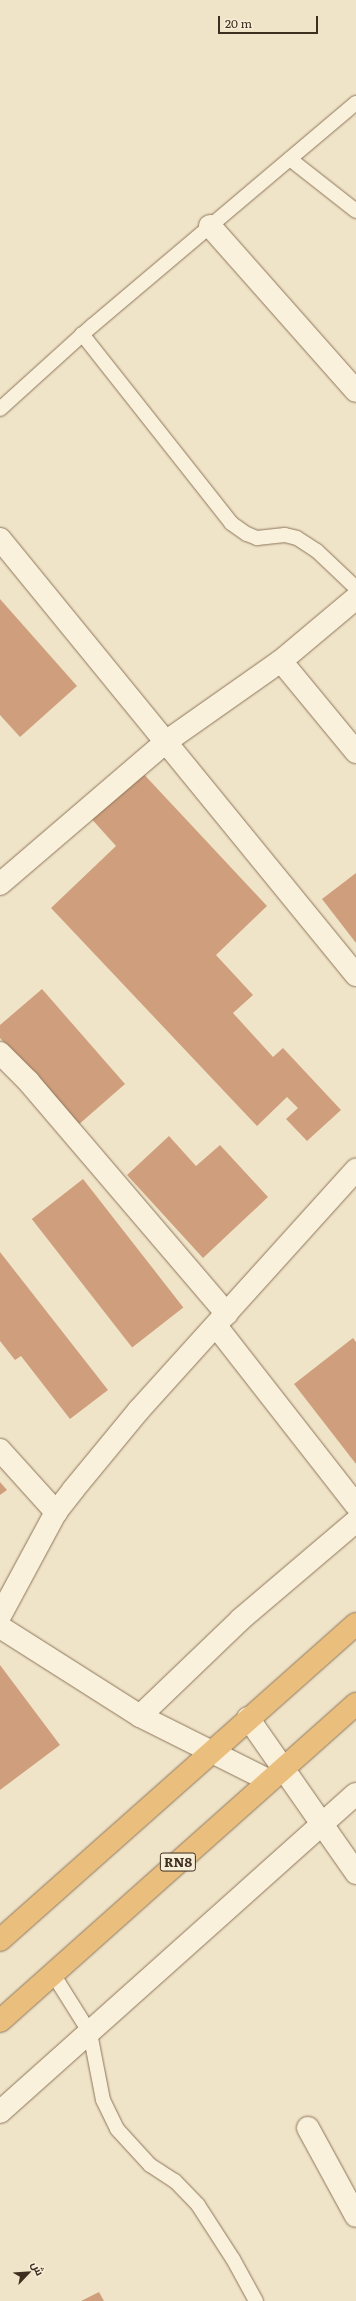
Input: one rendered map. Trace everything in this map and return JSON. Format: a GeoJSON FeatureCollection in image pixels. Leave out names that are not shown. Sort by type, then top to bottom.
{"type":"FeatureCollection","features":[{"type":"Feature","properties":{"kind":"highway"},"geometry":{"type":"LineString","coordinates":[[0,1940],[248,1718],[356,1624]]}},
{"type":"Feature","properties":{"kind":"highway","name":"RN8"},"geometry":{"type":"LineString","coordinates":[[0,2020],[276,1773],[356,1704]]}},
{"type":"Feature","properties":{"kind":"street"},"geometry":{"type":"LineString","coordinates":[[210,226],[356,391]]}},
{"type":"Feature","properties":{"kind":"street"},"geometry":{"type":"LineString","coordinates":[[0,539],[167,741],[356,975]]}},
{"type":"Feature","properties":{"kind":"street"},"geometry":{"type":"LineString","coordinates":[[0,884],[167,741],[282,661],[356,598]]}},
{"type":"Feature","properties":{"kind":"street"},"geometry":{"type":"LineString","coordinates":[[282,661],[356,752]]}},
{"type":"Feature","properties":{"kind":"street"},"geometry":{"type":"LineString","coordinates":[[0,1053],[28,1081],[221,1320],[356,1505]]}},
{"type":"Feature","properties":{"kind":"street"},"geometry":{"type":"LineString","coordinates":[[0,1616],[56,1512],[139,1410],[356,1170]]}},
{"type":"Feature","properties":{"kind":"street"},"geometry":{"type":"LineString","coordinates":[[0,1450],[56,1512]]}},
{"type":"Feature","properties":{"kind":"street"},"geometry":{"type":"LineString","coordinates":[[140,1716],[241,1620],[356,1520]]}},
{"type":"Feature","properties":{"kind":"street"},"geometry":{"type":"LineString","coordinates":[[0,1626],[140,1716],[211,1751],[276,1773]]}},
{"type":"Feature","properties":{"kind":"street"},"geometry":{"type":"LineString","coordinates":[[248,1718],[276,1773],[322,1825],[356,1873]]}},
{"type":"Feature","properties":{"kind":"street"},"geometry":{"type":"LineString","coordinates":[[0,2112],[356,1794]]}},
{"type":"Feature","properties":{"kind":"street"},"geometry":{"type":"LineString","coordinates":[[308,2128],[356,2216]]}},
{"type":"Feature","properties":{"kind":"lane"},"geometry":{"type":"LineString","coordinates":[[0,409],[82,334],[356,103]]}},
{"type":"Feature","properties":{"kind":"lane"},"geometry":{"type":"LineString","coordinates":[[290,159],[356,211]]}},
{"type":"Feature","properties":{"kind":"lane"},"geometry":{"type":"LineString","coordinates":[[82,334],[231,523],[247,534],[257,538],[285,535],[297,538],[317,551],[356,588]]}},
{"type":"Feature","properties":{"kind":"lane"},"geometry":{"type":"LineString","coordinates":[[53,1974],[90,2033],[103,2100],[117,2129],[150,2165],[174,2181],[198,2205],[234,2259],[256,2301]]}},
{"type":"Feature","properties":{"kind":"building"},"geometry":{"type":"Polygon","coordinates":[[[0,599],[77,686],[20,737],[0,715],[0,599]]]}},
{"type":"Feature","properties":{"kind":"building"},"geometry":{"type":"Polygon","coordinates":[[[138,768],[267,906],[216,955],[253,995],[233,1013],[273,1057],[283,1048],[341,1110],[307,1141],[286,1119],[298,1108],[287,1097],[257,1126],[51,908],[116,846],[88,815],[138,768]]]}},
{"type":"Feature","properties":{"kind":"building"},"geometry":{"type":"Polygon","coordinates":[[[356,873],[356,943],[322,899],[356,873]]]}},
{"type":"Feature","properties":{"kind":"building"},"geometry":{"type":"Polygon","coordinates":[[[42,989],[125,1084],[77,1126],[0,1038],[0,1025],[42,989]]]}},
{"type":"Feature","properties":{"kind":"building"},"geometry":{"type":"Polygon","coordinates":[[[169,1136],[196,1166],[220,1145],[268,1197],[203,1258],[127,1175],[169,1136]]]}},
{"type":"Feature","properties":{"kind":"building"},"geometry":{"type":"Polygon","coordinates":[[[83,1179],[183,1307],[132,1347],[32,1219],[83,1179]]]}},
{"type":"Feature","properties":{"kind":"building"},"geometry":{"type":"Polygon","coordinates":[[[0,1252],[108,1390],[70,1419],[21,1356],[15,1360],[0,1341],[0,1252]]]}},
{"type":"Feature","properties":{"kind":"building"},"geometry":{"type":"Polygon","coordinates":[[[353,1338],[356,1342],[356,1464],[294,1384],[353,1338]]]}},
{"type":"Feature","properties":{"kind":"building"},"geometry":{"type":"Polygon","coordinates":[[[0,1482],[7,1490],[0,1495],[0,1482]]]}},
{"type":"Feature","properties":{"kind":"building"},"geometry":{"type":"Polygon","coordinates":[[[0,1665],[60,1745],[0,1790],[0,1665]]]}},
{"type":"Feature","properties":{"kind":"building"},"geometry":{"type":"Polygon","coordinates":[[[99,2292],[104,2301],[81,2301],[99,2292]]]}}]}
